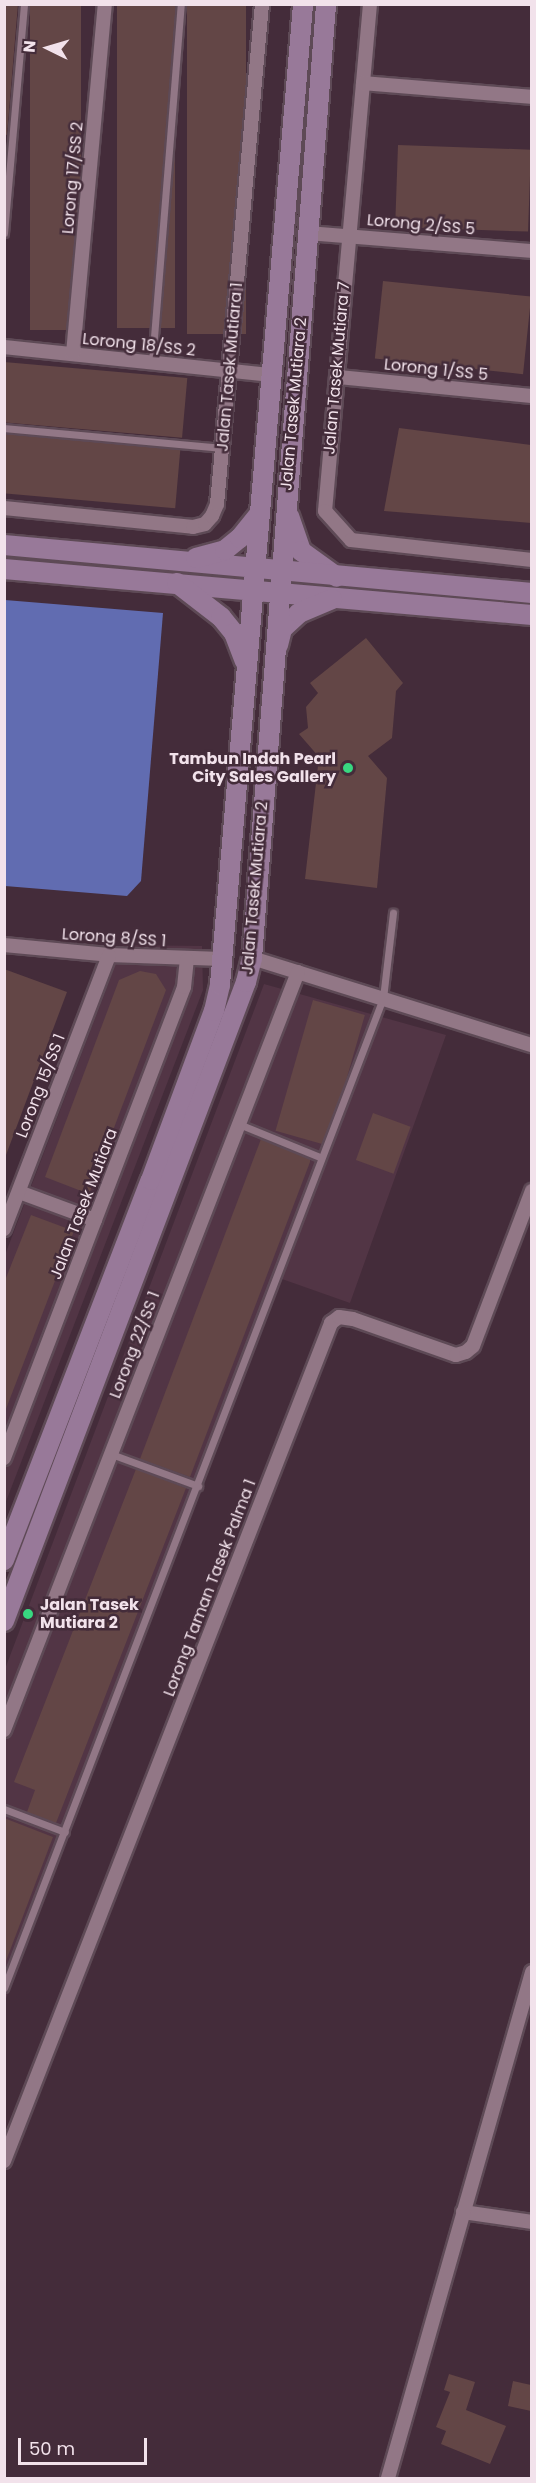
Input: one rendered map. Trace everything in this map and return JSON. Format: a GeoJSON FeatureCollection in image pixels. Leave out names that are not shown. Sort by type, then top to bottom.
{"type":"FeatureCollection","features":[{"type":"Feature","properties":{"kind":"street","name":"Lorong 17/SS 2"},"geometry":{"type":"LineString","coordinates":[[74,354],[105,4]]}},
{"type":"Feature","properties":{"kind":"street","name":"Jalan Tasek Mutiara 1"},"geometry":{"type":"LineString","coordinates":[[4,508],[193,527],[205,524],[218,504],[262,4]]}},
{"type":"Feature","properties":{"kind":"street","name":"Jalan Tasek Mutiara 2"},"geometry":{"type":"LineString","coordinates":[[4,1560],[214,1011],[222,959],[248,666],[270,375],[303,4]]}},
{"type":"Feature","properties":{"kind":"street","name":"Jalan Tasek Mutiara 2"},"geometry":{"type":"LineString","coordinates":[[4,1622],[246,982],[252,958],[279,581],[326,4]]}},
{"type":"Feature","properties":{"kind":"street","name":"Jalan Tasek Mutiara 7"},"geometry":{"type":"LineString","coordinates":[[370,4],[347,236],[338,377],[325,511],[335,527],[351,540],[531,560]]}},
{"type":"Feature","properties":{"kind":"street"},"geometry":{"type":"LineString","coordinates":[[363,83],[531,97]]}},
{"type":"Feature","properties":{"kind":"street","name":"Lorong 2/SS 5"},"geometry":{"type":"LineString","coordinates":[[308,233],[531,251]]}},
{"type":"Feature","properties":{"kind":"street","name":"Lorong 18/SS 2"},"geometry":{"type":"LineString","coordinates":[[4,347],[270,375]]}},
{"type":"Feature","properties":{"kind":"street","name":"Lorong 1/SS 5"},"geometry":{"type":"LineString","coordinates":[[338,377],[531,396]]}},
{"type":"Feature","properties":{"kind":"street"},"geometry":{"type":"LineString","coordinates":[[286,502],[292,534],[301,551],[339,578]]}},
{"type":"Feature","properties":{"kind":"street"},"geometry":{"type":"LineString","coordinates":[[178,561],[225,550],[240,538],[260,512]]}},
{"type":"Feature","properties":{"kind":"street"},"geometry":{"type":"LineString","coordinates":[[4,545],[256,568],[279,581],[338,598],[531,615]]}},
{"type":"Feature","properties":{"kind":"street"},"geometry":{"type":"LineString","coordinates":[[4,569],[254,589],[279,581],[339,578],[531,593]]}},
{"type":"Feature","properties":{"kind":"street"},"geometry":{"type":"LineString","coordinates":[[177,583],[221,616],[234,633],[248,666]]}},
{"type":"Feature","properties":{"kind":"street"},"geometry":{"type":"LineString","coordinates":[[273,663],[282,629],[299,613],[338,598]]}},
{"type":"Feature","properties":{"kind":"street","name":"Lorong 8/SS 1"},"geometry":{"type":"LineString","coordinates":[[4,945],[109,956],[187,960],[222,959]]}},
{"type":"Feature","properties":{"kind":"street","name":"Lorong 15/SS 1"},"geometry":{"type":"LineString","coordinates":[[4,1229],[109,956]]}},
{"type":"Feature","properties":{"kind":"street"},"geometry":{"type":"LineString","coordinates":[[252,958],[531,1045]]}},
{"type":"Feature","properties":{"kind":"street","name":"Jalan Tasek Mutiara"},"geometry":{"type":"LineString","coordinates":[[4,1458],[184,987],[187,960]]}},
{"type":"Feature","properties":{"kind":"street","name":"Lorong 22/SS 1"},"geometry":{"type":"LineString","coordinates":[[4,1730],[298,972]]}},
{"type":"Feature","properties":{"kind":"street","name":"Lorong Taman Tasek Palma 1"},"geometry":{"type":"LineString","coordinates":[[4,2161],[331,1323],[339,1317],[353,1320],[456,1355],[466,1352],[473,1346],[531,1191]]}},
{"type":"Feature","properties":{"kind":"street"},"geometry":{"type":"LineString","coordinates":[[19,1192],[95,1220]]}},
{"type":"Feature","properties":{"kind":"street"},"geometry":{"type":"LineString","coordinates":[[388,2478],[531,1972]]}},
{"type":"Feature","properties":{"kind":"street"},"geometry":{"type":"LineString","coordinates":[[463,2212],[531,2222]]}},
{"type":"Feature","properties":{"kind":"lane"},"geometry":{"type":"LineString","coordinates":[[4,233],[24,4]]}},
{"type":"Feature","properties":{"kind":"lane"},"geometry":{"type":"LineString","coordinates":[[152,362],[181,4]]}},
{"type":"Feature","properties":{"kind":"lane"},"geometry":{"type":"LineString","coordinates":[[4,428],[222,448]]}},
{"type":"Feature","properties":{"kind":"lane"},"geometry":{"type":"LineString","coordinates":[[4,1988],[198,1486],[320,1156],[383,999],[393,913]]}},
{"type":"Feature","properties":{"kind":"lane"},"geometry":{"type":"LineString","coordinates":[[238,1124],[320,1156]]}},
{"type":"Feature","properties":{"kind":"lane"},"geometry":{"type":"LineString","coordinates":[[111,1454],[198,1486]]}},
{"type":"Feature","properties":{"kind":"lane"},"geometry":{"type":"LineString","coordinates":[[4,1809],[65,1832]]}},
{"type":"Feature","properties":{"kind":"shaded area"},"geometry":{"type":"Polygon","coordinates":[[[123,945],[202,946],[203,990],[5,1504],[5,1255],[123,945]]]}},
{"type":"Feature","properties":{"kind":"shaded area"},"geometry":{"type":"Polygon","coordinates":[[[264,984],[446,1035],[350,1303],[282,1279],[5,2001],[5,1669],[264,984]]]}},
{"type":"Feature","properties":{"kind":"water"},"geometry":{"type":"Polygon","coordinates":[[[5,600],[163,613],[141,881],[127,896],[5,886],[5,600]]]}},
{"type":"Feature","properties":{"kind":"building"},"geometry":{"type":"Polygon","coordinates":[[[4,4],[18,4],[7,135],[4,134],[4,4]]]}},
{"type":"Feature","properties":{"kind":"building"},"geometry":{"type":"Polygon","coordinates":[[[30,4],[81,4],[81,330],[30,330],[30,4]]]}},
{"type":"Feature","properties":{"kind":"building"},"geometry":{"type":"Polygon","coordinates":[[[117,4],[175,4],[175,328],[117,328],[117,4]]]}},
{"type":"Feature","properties":{"kind":"building"},"geometry":{"type":"Polygon","coordinates":[[[187,4],[246,4],[246,334],[187,334],[187,4]]]}},
{"type":"Feature","properties":{"kind":"building"},"geometry":{"type":"Polygon","coordinates":[[[398,145],[531,150],[528,232],[395,227],[398,145]]]}},
{"type":"Feature","properties":{"kind":"building"},"geometry":{"type":"Polygon","coordinates":[[[383,281],[531,297],[523,374],[375,359],[383,281]]]}},
{"type":"Feature","properties":{"kind":"building"},"geometry":{"type":"Polygon","coordinates":[[[4,362],[187,378],[182,438],[4,422],[4,362]]]}},
{"type":"Feature","properties":{"kind":"building"},"geometry":{"type":"Polygon","coordinates":[[[399,428],[531,445],[531,523],[384,511],[399,428]]]}},
{"type":"Feature","properties":{"kind":"building"},"geometry":{"type":"Polygon","coordinates":[[[4,434],[180,449],[175,508],[4,493],[4,434]]]}},
{"type":"Feature","properties":{"kind":"building","name":"Tambun Indah Pearl City Sales Gallery"},"geometry":{"type":"Polygon","coordinates":[[[366,638],[403,683],[396,691],[392,738],[368,756],[387,778],[377,888],[305,879],[319,757],[299,734],[308,728],[306,707],[318,693],[310,683],[366,638]]]}},
{"type":"Feature","properties":{"kind":"building"},"geometry":{"type":"Polygon","coordinates":[[[4,969],[67,992],[6,1155],[4,1155],[4,969]]]}},
{"type":"Feature","properties":{"kind":"building"},"geometry":{"type":"Polygon","coordinates":[[[140,971],[156,974],[166,990],[89,1194],[45,1177],[119,980],[140,971]]]}},
{"type":"Feature","properties":{"kind":"building"},"geometry":{"type":"Polygon","coordinates":[[[313,1000],[365,1015],[327,1146],[276,1131],[313,1000]]]}},
{"type":"Feature","properties":{"kind":"building"},"geometry":{"type":"Polygon","coordinates":[[[373,1113],[411,1127],[393,1174],[356,1160],[373,1113]]]}},
{"type":"Feature","properties":{"kind":"building"},"geometry":{"type":"Polygon","coordinates":[[[261,1139],[310,1159],[310,1162],[190,1477],[140,1459],[261,1139]]]}},
{"type":"Feature","properties":{"kind":"building"},"geometry":{"type":"Polygon","coordinates":[[[31,1215],[74,1231],[6,1409],[4,1283],[31,1215]]]}},
{"type":"Feature","properties":{"kind":"building"},"geometry":{"type":"Polygon","coordinates":[[[136,1469],[186,1488],[56,1823],[27,1812],[35,1790],[14,1782],[136,1469]]]}},
{"type":"Feature","properties":{"kind":"building"},"geometry":{"type":"Polygon","coordinates":[[[4,1818],[53,1837],[6,1961],[4,1961],[4,1818]]]}},
{"type":"Feature","properties":{"kind":"building"},"geometry":{"type":"Polygon","coordinates":[[[449,2374],[475,2382],[466,2410],[506,2426],[490,2464],[441,2444],[446,2431],[436,2427],[450,2392],[444,2390],[449,2374]]]}},
{"type":"Feature","properties":{"kind":"building"},"geometry":{"type":"Polygon","coordinates":[[[513,2381],[531,2385],[531,2411],[508,2406],[513,2381]]]}},
{"type":"Feature","properties":{"kind":"place","name":"Tambun Indah Pearl City Sales Gallery"},"geometry":{"type":"Point","coordinates":[348,768]}},
{"type":"Feature","properties":{"kind":"place","name":"Jalan Tasek Mutiara 2"},"geometry":{"type":"Point","coordinates":[28,1614]}}]}
